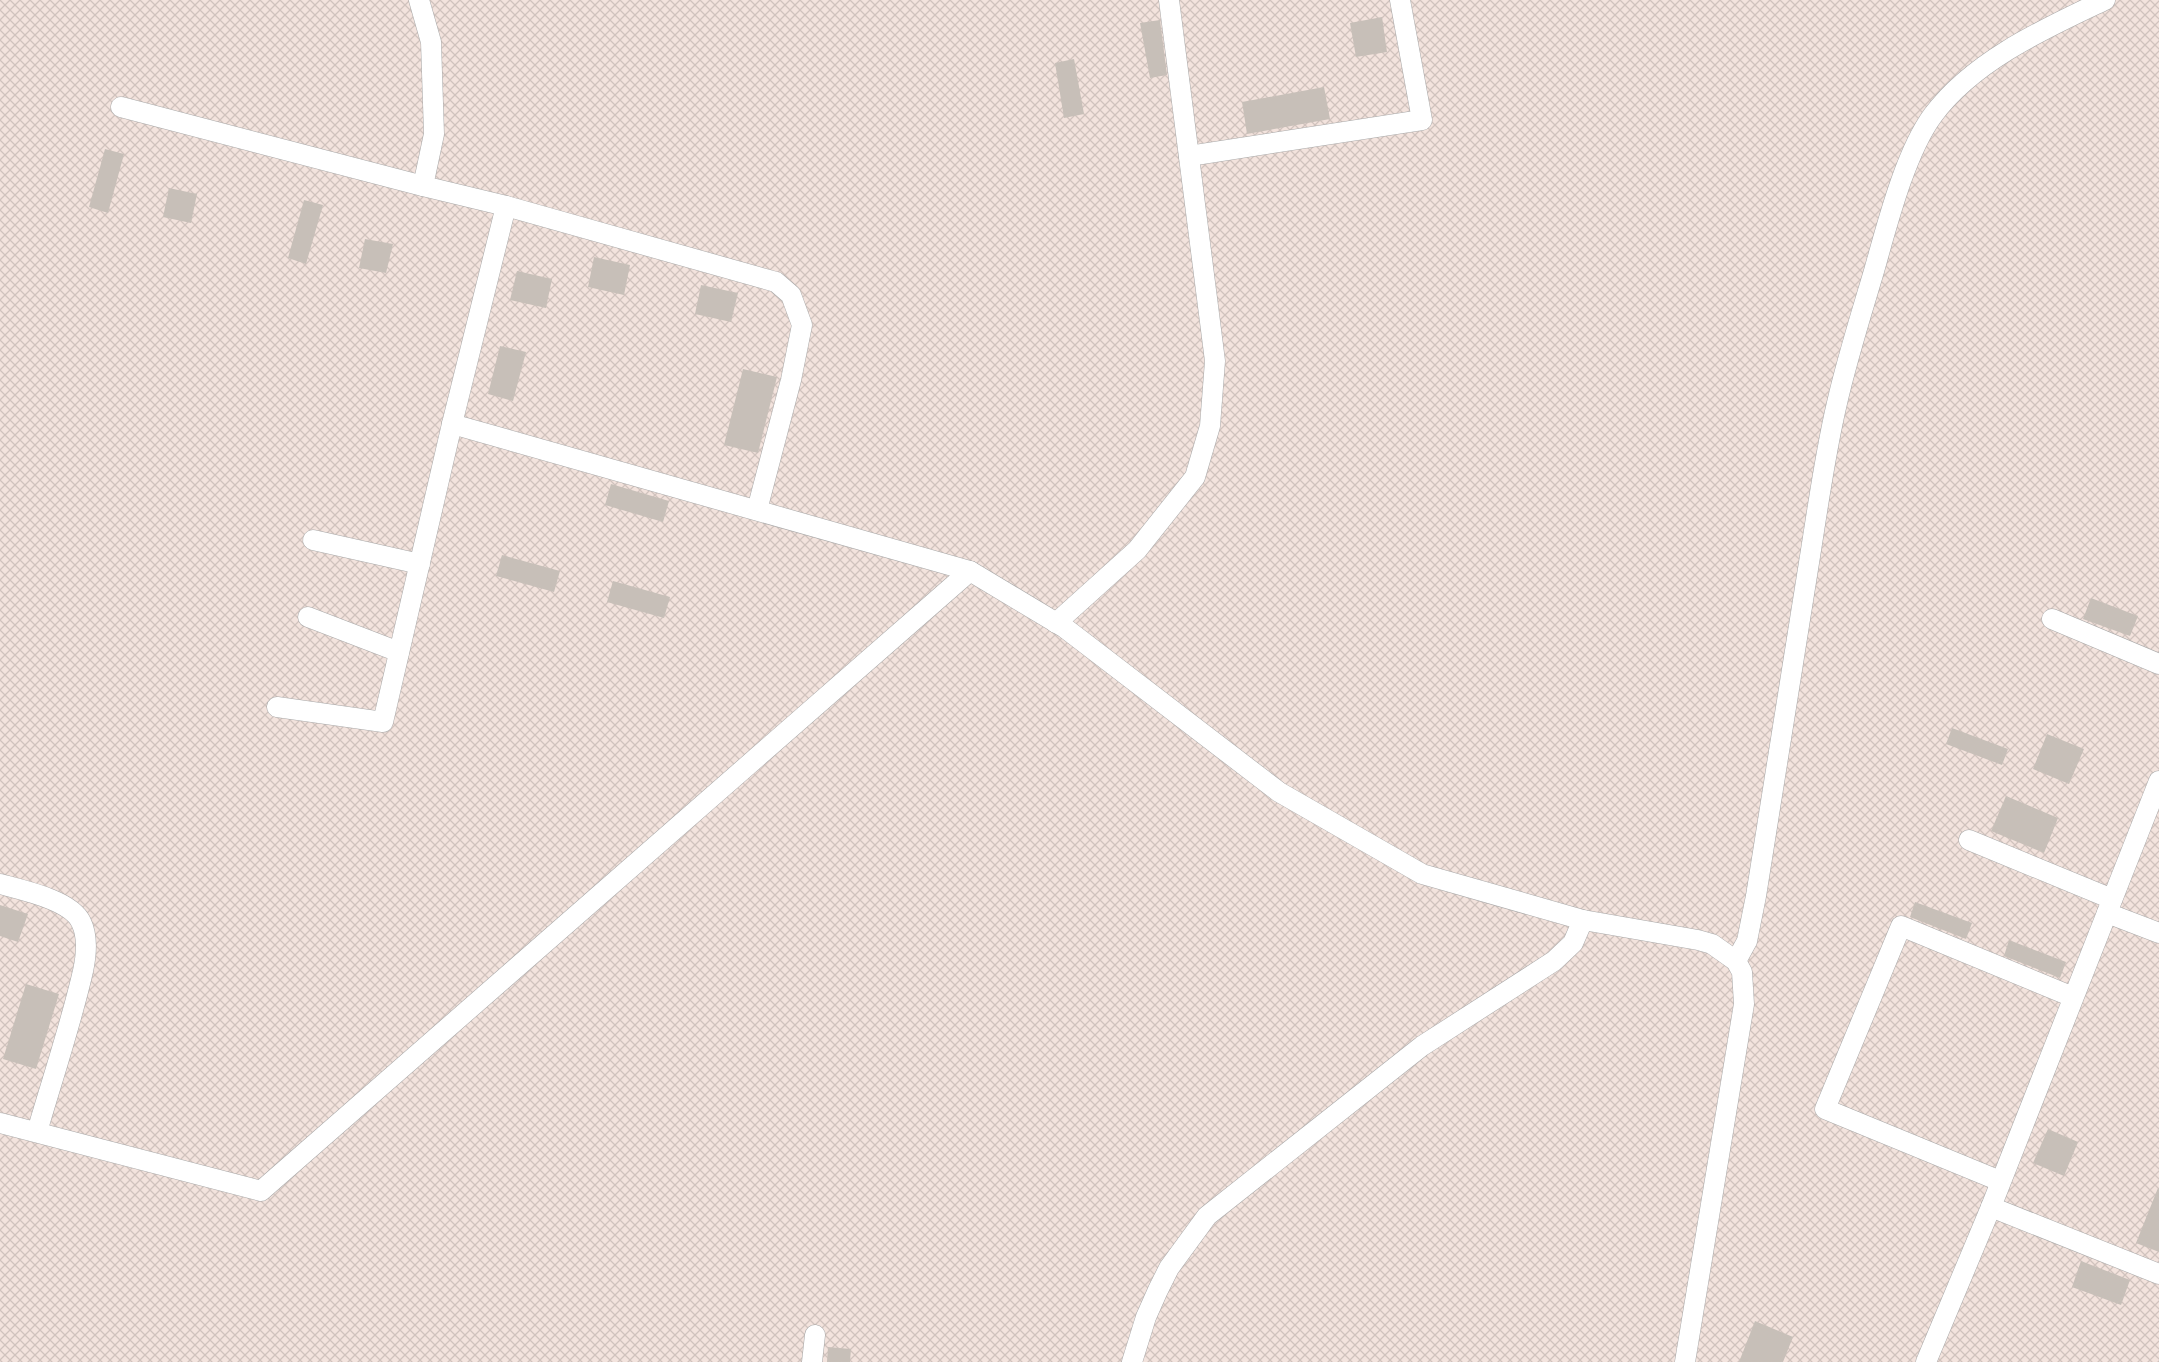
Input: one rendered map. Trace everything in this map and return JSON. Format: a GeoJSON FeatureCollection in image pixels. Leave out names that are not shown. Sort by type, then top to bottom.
{"type":"FeatureCollection","features":[{"type":"Feature","properties":{"kind":"lane"},"geometry":{"type":"LineString","coordinates":[[419,0],[431,42],[434,134],[423,186]]}},
{"type":"Feature","properties":{"kind":"lane"},"geometry":{"type":"LineString","coordinates":[[1056,623],[1137,550],[1196,476],[1210,426],[1215,361],[1169,0]]}},
{"type":"Feature","properties":{"kind":"lane"},"geometry":{"type":"LineString","coordinates":[[1189,156],[1422,120],[1400,0]]}},
{"type":"Feature","properties":{"kind":"lane"},"geometry":{"type":"LineString","coordinates":[[1736,961],[1747,941],[1756,896],[1833,421],[1860,318],[1904,177],[1923,132],[1933,116],[1966,82],[2008,50],[2043,30],[2106,0]]}},
{"type":"Feature","properties":{"kind":"lane"},"geometry":{"type":"LineString","coordinates":[[121,107],[506,206],[776,282],[791,295],[802,325],[791,380],[757,510]]}},
{"type":"Feature","properties":{"kind":"lane"},"geometry":{"type":"LineString","coordinates":[[277,707],[383,722],[452,424],[506,206]]}},
{"type":"Feature","properties":{"kind":"lane"},"geometry":{"type":"LineString","coordinates":[[452,424],[970,571],[1056,623],[1279,792],[1422,874],[1582,920],[1698,940],[1712,944],[1736,961],[1742,972],[1744,1004],[1685,1362]]}},
{"type":"Feature","properties":{"kind":"lane"},"geometry":{"type":"LineString","coordinates":[[313,540],[420,564]]}},
{"type":"Feature","properties":{"kind":"lane"},"geometry":{"type":"LineString","coordinates":[[0,1123],[261,1191],[970,571]]}},
{"type":"Feature","properties":{"kind":"lane"},"geometry":{"type":"LineString","coordinates":[[308,617],[400,652]]}},
{"type":"Feature","properties":{"kind":"lane"},"geometry":{"type":"LineString","coordinates":[[2052,619],[2159,664]]}},
{"type":"Feature","properties":{"kind":"lane"},"geometry":{"type":"LineString","coordinates":[[1926,1362],[2159,781]]}},
{"type":"Feature","properties":{"kind":"lane"},"geometry":{"type":"LineString","coordinates":[[1969,840],[2109,906],[2159,934]]}},
{"type":"Feature","properties":{"kind":"lane"},"geometry":{"type":"LineString","coordinates":[[0,884],[49,898],[68,909],[81,921],[86,941],[83,970],[37,1132]]}},
{"type":"Feature","properties":{"kind":"lane"},"geometry":{"type":"LineString","coordinates":[[1132,1362],[1146,1316],[1169,1268],[1207,1216],[1422,1046],[1554,961],[1573,942],[1582,920]]}},
{"type":"Feature","properties":{"kind":"lane"},"geometry":{"type":"LineString","coordinates":[[2000,1181],[1825,1109],[1901,926],[2073,997]]}},
{"type":"Feature","properties":{"kind":"lane"},"geometry":{"type":"LineString","coordinates":[[1990,1206],[2159,1274]]}},
{"type":"Feature","properties":{"kind":"lane"},"geometry":{"type":"LineString","coordinates":[[812,1362],[815,1335]]}},
{"type":"Feature","properties":{"kind":"shaded area"},"geometry":{"type":"Polygon","coordinates":[[[0,0],[2159,0],[2159,1362],[0,1362],[0,0]]]}},
{"type":"Feature","properties":{"kind":"building"},"geometry":{"type":"Polygon","coordinates":[[[1382,17],[1387,52],[1356,57],[1350,23],[1382,17]]]}},
{"type":"Feature","properties":{"kind":"building"},"geometry":{"type":"Polygon","coordinates":[[[1160,20],[1167,75],[1150,78],[1140,23],[1160,20]]]}},
{"type":"Feature","properties":{"kind":"building"},"geometry":{"type":"Polygon","coordinates":[[[1074,59],[1084,114],[1064,118],[1055,63],[1074,59]]]}},
{"type":"Feature","properties":{"kind":"building"},"geometry":{"type":"Polygon","coordinates":[[[1324,87],[1330,119],[1247,134],[1242,102],[1324,87]]]}},
{"type":"Feature","properties":{"kind":"building"},"geometry":{"type":"Polygon","coordinates":[[[105,149],[124,154],[108,213],[89,207],[105,149]]]}},
{"type":"Feature","properties":{"kind":"building"},"geometry":{"type":"Polygon","coordinates":[[[169,188],[197,194],[191,223],[163,217],[169,188]]]}},
{"type":"Feature","properties":{"kind":"building"},"geometry":{"type":"Polygon","coordinates":[[[304,200],[323,205],[306,264],[288,258],[304,200]]]}},
{"type":"Feature","properties":{"kind":"building"},"geometry":{"type":"Polygon","coordinates":[[[365,239],[393,244],[386,273],[359,268],[365,239]]]}},
{"type":"Feature","properties":{"kind":"building"},"geometry":{"type":"Polygon","coordinates":[[[594,257],[630,265],[624,295],[588,287],[594,257]]]}},
{"type":"Feature","properties":{"kind":"building"},"geometry":{"type":"Polygon","coordinates":[[[517,271],[552,279],[546,308],[510,300],[517,271]]]}},
{"type":"Feature","properties":{"kind":"building"},"geometry":{"type":"Polygon","coordinates":[[[701,285],[738,293],[731,322],[695,314],[701,285]]]}},
{"type":"Feature","properties":{"kind":"building"},"geometry":{"type":"Polygon","coordinates":[[[500,346],[526,352],[513,401],[488,394],[500,346]]]}},
{"type":"Feature","properties":{"kind":"building"},"geometry":{"type":"Polygon","coordinates":[[[743,369],[777,377],[758,453],[724,445],[743,369]]]}},
{"type":"Feature","properties":{"kind":"building"},"geometry":{"type":"Polygon","coordinates":[[[611,484],[669,501],[663,522],[605,505],[611,484]]]}},
{"type":"Feature","properties":{"kind":"building"},"geometry":{"type":"Polygon","coordinates":[[[502,555],[560,571],[554,592],[496,576],[502,555]]]}},
{"type":"Feature","properties":{"kind":"building"},"geometry":{"type":"Polygon","coordinates":[[[613,581],[670,597],[664,618],[607,602],[613,581]]]}},
{"type":"Feature","properties":{"kind":"building"},"geometry":{"type":"Polygon","coordinates":[[[2091,598],[2138,616],[2130,636],[2083,619],[2091,598]]]}},
{"type":"Feature","properties":{"kind":"building"},"geometry":{"type":"Polygon","coordinates":[[[1952,728],[2008,749],[2002,765],[1946,744],[1952,728]]]}},
{"type":"Feature","properties":{"kind":"building"},"geometry":{"type":"Polygon","coordinates":[[[2047,734],[2084,749],[2069,784],[2033,769],[2047,734]]]}},
{"type":"Feature","properties":{"kind":"building"},"geometry":{"type":"Polygon","coordinates":[[[2006,796],[2058,818],[2044,853],[1991,831],[2006,796]]]}},
{"type":"Feature","properties":{"kind":"building"},"geometry":{"type":"Polygon","coordinates":[[[1915,902],[1972,923],[1966,939],[1910,917],[1915,902]]]}},
{"type":"Feature","properties":{"kind":"building"},"geometry":{"type":"Polygon","coordinates":[[[0,905],[28,914],[18,942],[0,936],[0,905]]]}},
{"type":"Feature","properties":{"kind":"building"},"geometry":{"type":"Polygon","coordinates":[[[2009,940],[2066,962],[2060,978],[2004,956],[2009,940]]]}},
{"type":"Feature","properties":{"kind":"building"},"geometry":{"type":"Polygon","coordinates":[[[26,984],[59,994],[36,1069],[3,1059],[26,984]]]}},
{"type":"Feature","properties":{"kind":"building"},"geometry":{"type":"Polygon","coordinates":[[[2048,1129],[2078,1142],[2064,1176],[2033,1163],[2048,1129]]]}},
{"type":"Feature","properties":{"kind":"building"},"geometry":{"type":"Polygon","coordinates":[[[2159,1188],[2159,1252],[2136,1243],[2159,1188]]]}},
{"type":"Feature","properties":{"kind":"building"},"geometry":{"type":"Polygon","coordinates":[[[2081,1261],[2130,1280],[2121,1305],[2072,1287],[2081,1261]]]}},
{"type":"Feature","properties":{"kind":"building"},"geometry":{"type":"Polygon","coordinates":[[[1755,1321],[1793,1337],[1783,1362],[1739,1362],[1755,1321]]]}},
{"type":"Feature","properties":{"kind":"building"},"geometry":{"type":"Polygon","coordinates":[[[828,1347],[851,1349],[850,1362],[827,1362],[828,1347]]]}}]}
